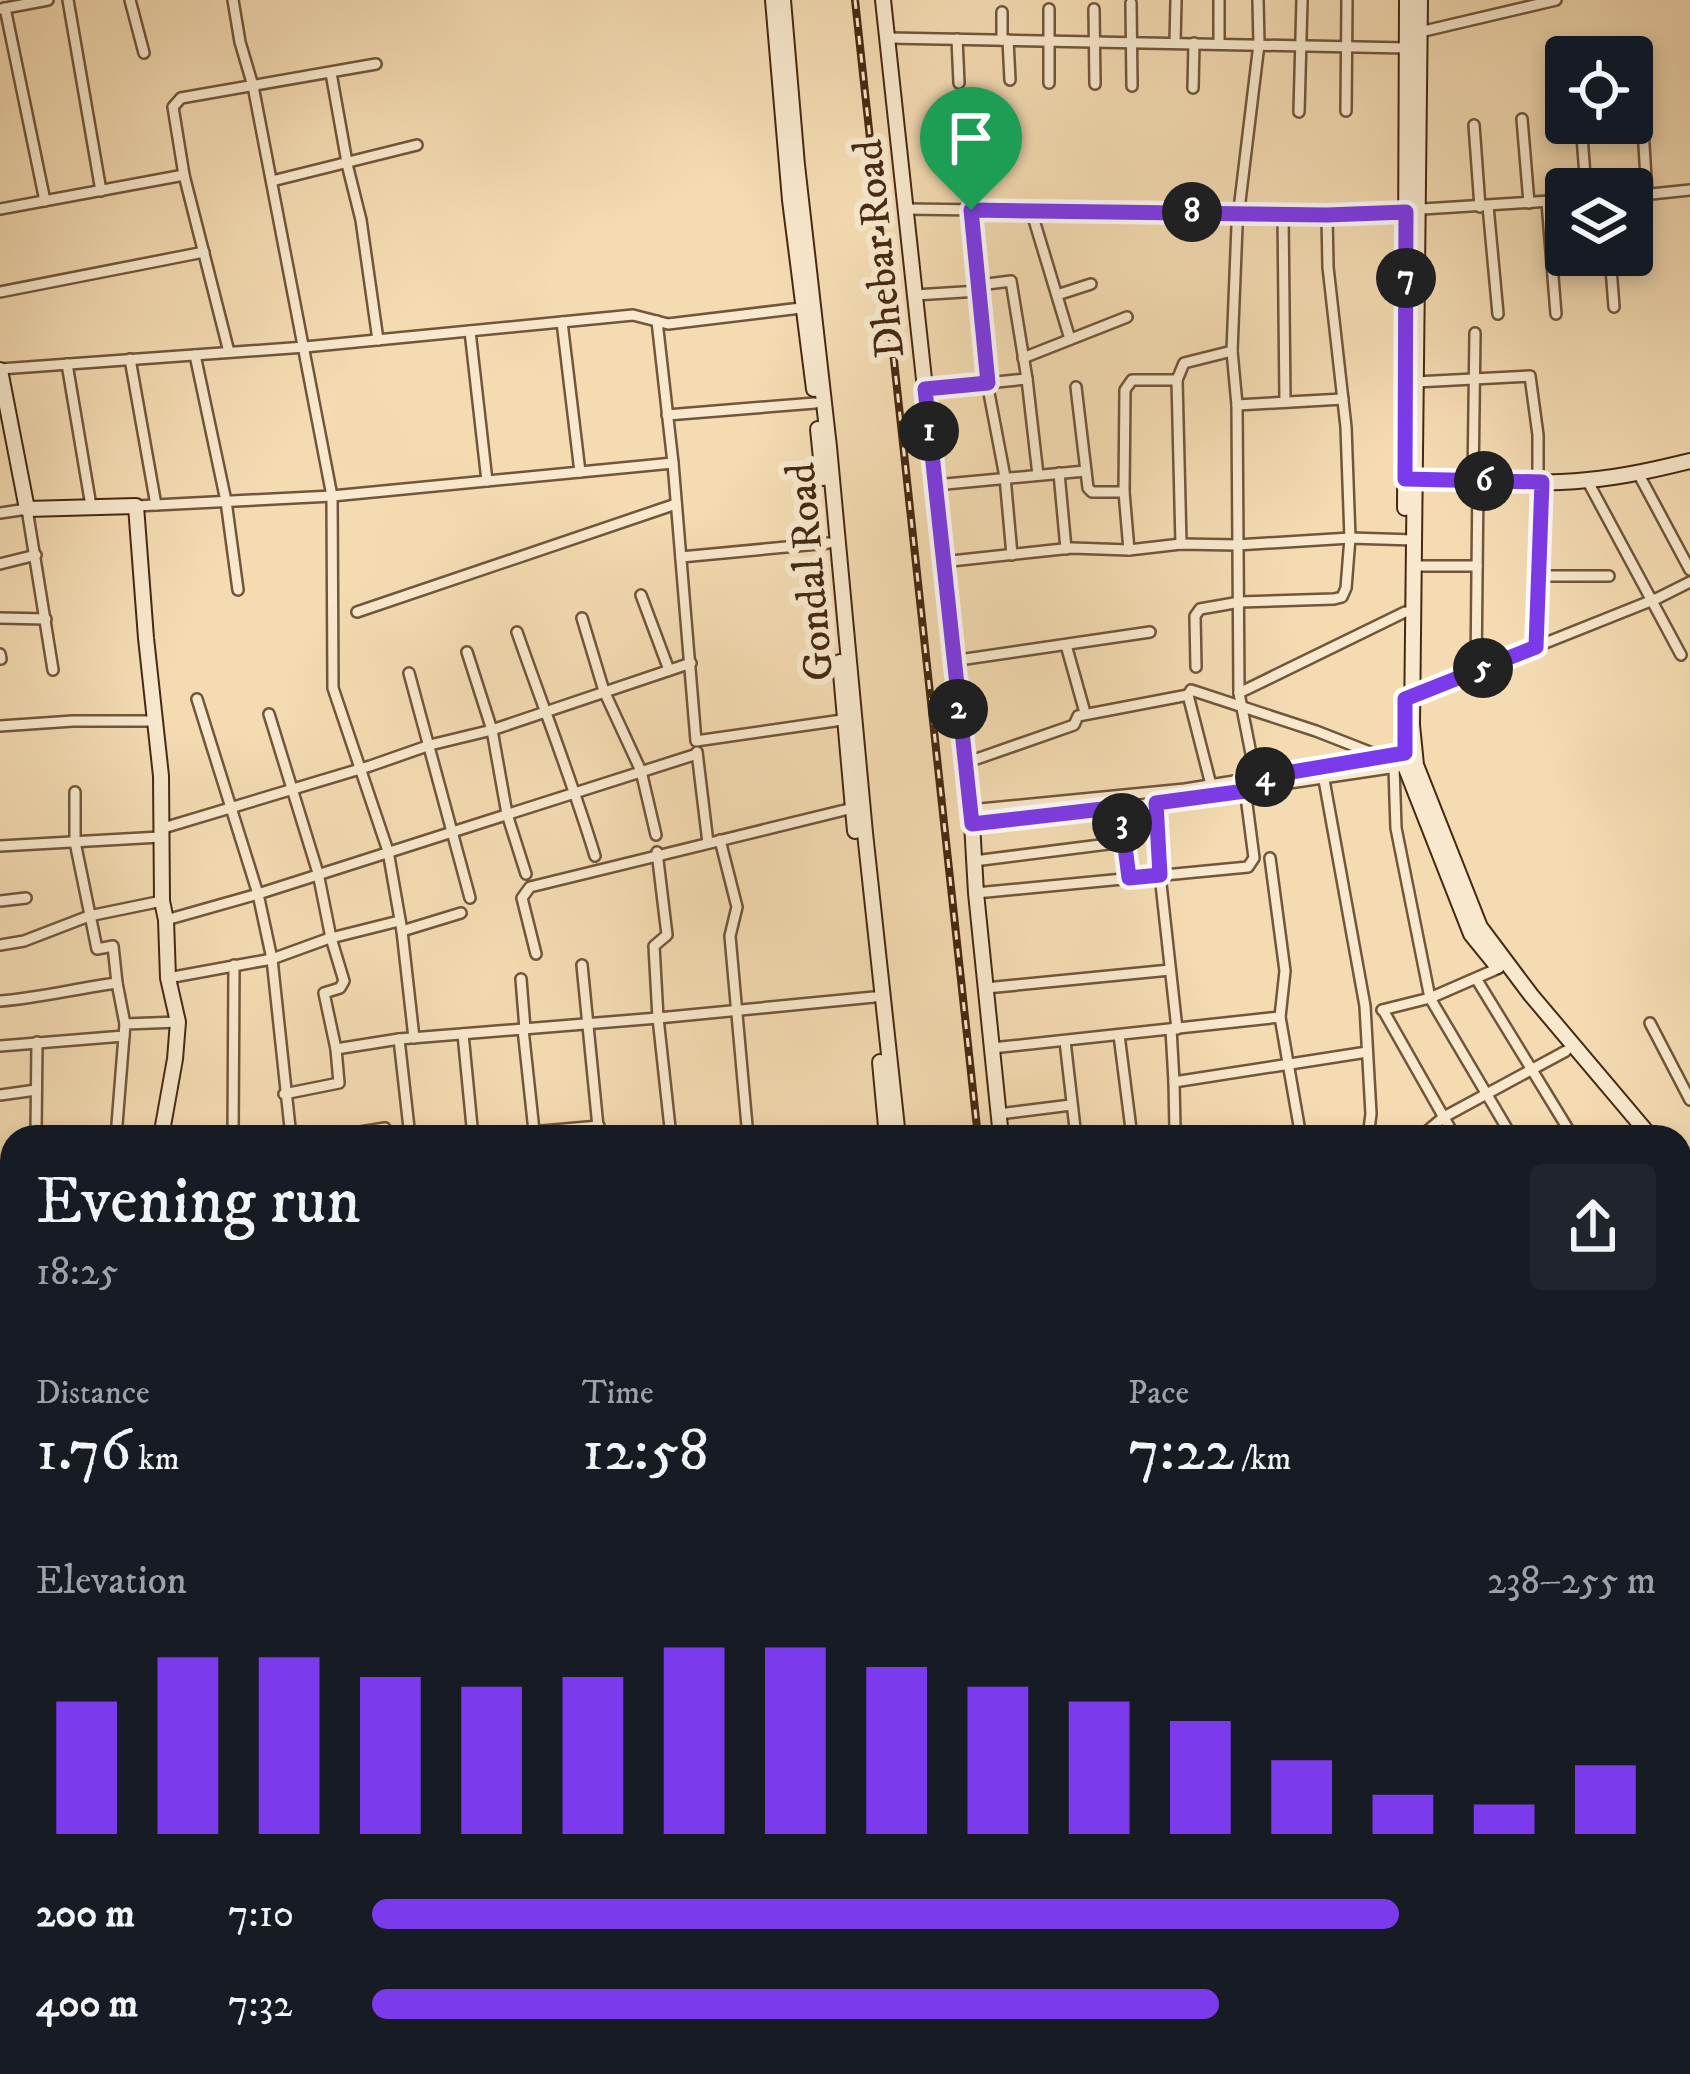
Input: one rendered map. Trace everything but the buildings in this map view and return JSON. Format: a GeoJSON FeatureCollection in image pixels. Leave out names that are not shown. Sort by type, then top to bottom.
{"type":"FeatureCollection","features":[{"type":"Feature","properties":{"kind":"street"},"geometry":{"type":"LineString","coordinates":[[45,201],[3,9],[47,0]]}},
{"type":"Feature","properties":{"kind":"street"},"geometry":{"type":"LineString","coordinates":[[68,0],[101,191]]}},
{"type":"Feature","properties":{"kind":"street"},"geometry":{"type":"LineString","coordinates":[[130,0],[144,53]]}},
{"type":"Feature","properties":{"kind":"street"},"geometry":{"type":"LineString","coordinates":[[233,0],[332,496],[333,688],[388,851],[414,1037]]}},
{"type":"Feature","properties":{"kind":"street"},"geometry":{"type":"LineString","coordinates":[[773,0],[808,307],[885,1125]]}},
{"type":"Feature","properties":{"kind":"street","name":"Gondal Road"},"geometry":{"type":"LineString","coordinates":[[783,0],[849,719],[897,1125]]}},
{"type":"Feature","properties":{"kind":"street","name":"Dhebar Road"},"geometry":{"type":"LineString","coordinates":[[883,0],[1000,1125]]}},
{"type":"Feature","properties":{"kind":"street"},"geometry":{"type":"LineString","coordinates":[[1219,0],[1219,43]]}},
{"type":"Feature","properties":{"kind":"street"},"geometry":{"type":"LineString","coordinates":[[976,893],[1251,866],[1254,858],[1251,785],[1239,693],[1238,405],[1232,351],[1238,213],[1259,44],[1258,0]]}},
{"type":"Feature","properties":{"kind":"street"},"geometry":{"type":"LineString","coordinates":[[1299,112],[1302,0]]}},
{"type":"Feature","properties":{"kind":"street"},"geometry":{"type":"LineString","coordinates":[[1346,111],[1347,0]]}},
{"type":"Feature","properties":{"kind":"street"},"geometry":{"type":"LineString","coordinates":[[1407,0],[1416,382],[1410,479]]}},
{"type":"Feature","properties":{"kind":"street"},"geometry":{"type":"LineString","coordinates":[[1409,698],[1405,612],[1420,0]]}},
{"type":"Feature","properties":{"kind":"street"},"geometry":{"type":"LineString","coordinates":[[1420,32],[1556,0]]}},
{"type":"Feature","properties":{"kind":"street"},"geometry":{"type":"LineString","coordinates":[[1175,2],[1175,42]]}},
{"type":"Feature","properties":{"kind":"street"},"geometry":{"type":"LineString","coordinates":[[1131,3],[1132,86]]}},
{"type":"Feature","properties":{"kind":"street"},"geometry":{"type":"LineString","coordinates":[[1049,9],[1049,83]]}},
{"type":"Feature","properties":{"kind":"street"},"geometry":{"type":"LineString","coordinates":[[1094,9],[1095,83]]}},
{"type":"Feature","properties":{"kind":"street"},"geometry":{"type":"LineString","coordinates":[[1003,12],[1010,80]]}},
{"type":"Feature","properties":{"kind":"street"},"geometry":{"type":"LineString","coordinates":[[889,38],[1406,48]]}},
{"type":"Feature","properties":{"kind":"street"},"geometry":{"type":"LineString","coordinates":[[957,39],[959,83]]}},
{"type":"Feature","properties":{"kind":"street"},"geometry":{"type":"LineString","coordinates":[[1193,88],[1194,43]]}},
{"type":"Feature","properties":{"kind":"street"},"geometry":{"type":"LineString","coordinates":[[229,352],[184,175],[175,104],[181,98],[376,64]]}},
{"type":"Feature","properties":{"kind":"street"},"geometry":{"type":"LineString","coordinates":[[332,73],[362,220],[378,340]]}},
{"type":"Feature","properties":{"kind":"street"},"geometry":{"type":"LineString","coordinates":[[1522,119],[1529,203]]}},
{"type":"Feature","properties":{"kind":"street"},"geometry":{"type":"LineString","coordinates":[[1474,125],[1498,314]]}},
{"type":"Feature","properties":{"kind":"street"},"geometry":{"type":"LineString","coordinates":[[272,181],[417,145]]}},
{"type":"Feature","properties":{"kind":"street"},"geometry":{"type":"LineString","coordinates":[[0,209],[184,175]]}},
{"type":"Feature","properties":{"kind":"street"},"geometry":{"type":"LineString","coordinates":[[1653,194],[1690,190]]}},
{"type":"Feature","properties":{"kind":"street"},"geometry":{"type":"LineString","coordinates":[[906,209],[1327,215],[1545,202]]}},
{"type":"Feature","properties":{"kind":"street"},"geometry":{"type":"LineString","coordinates":[[971,210],[1012,555]]}},
{"type":"Feature","properties":{"kind":"street"},"geometry":{"type":"LineString","coordinates":[[1031,210],[1070,339]]}},
{"type":"Feature","properties":{"kind":"street"},"geometry":{"type":"LineString","coordinates":[[1283,213],[1285,402]]}},
{"type":"Feature","properties":{"kind":"street"},"geometry":{"type":"LineString","coordinates":[[1211,785],[1189,692],[1197,611],[1240,602],[1334,599],[1342,597],[1346,588],[1350,538],[1343,399],[1327,215]]}},
{"type":"Feature","properties":{"kind":"street"},"geometry":{"type":"LineString","coordinates":[[0,292],[204,252]]}},
{"type":"Feature","properties":{"kind":"street"},"geometry":{"type":"LineString","coordinates":[[1553,276],[1556,314]]}},
{"type":"Feature","properties":{"kind":"street"},"geometry":{"type":"LineString","coordinates":[[1612,276],[1614,307]]}},
{"type":"Feature","properties":{"kind":"street"},"geometry":{"type":"LineString","coordinates":[[915,295],[1011,281],[1038,475]]}},
{"type":"Feature","properties":{"kind":"street"},"geometry":{"type":"LineString","coordinates":[[1057,295],[1090,284]]}},
{"type":"Feature","properties":{"kind":"street"},"geometry":{"type":"LineString","coordinates":[[53,670],[0,369],[633,315],[668,324],[808,307]]}},
{"type":"Feature","properties":{"kind":"street"},"geometry":{"type":"LineString","coordinates":[[1023,358],[1127,317]]}},
{"type":"Feature","properties":{"kind":"street"},"geometry":{"type":"LineString","coordinates":[[657,321],[708,843]]}},
{"type":"Feature","properties":{"kind":"street"},"geometry":{"type":"LineString","coordinates":[[562,322],[580,472]]}},
{"type":"Feature","properties":{"kind":"street"},"geometry":{"type":"LineString","coordinates":[[470,331],[487,481]]}},
{"type":"Feature","properties":{"kind":"street"},"geometry":{"type":"LineString","coordinates":[[1474,333],[1476,670]]}},
{"type":"Feature","properties":{"kind":"street"},"geometry":{"type":"LineString","coordinates":[[1181,544],[1177,380],[1184,363],[1232,351]]}},
{"type":"Feature","properties":{"kind":"street"},"geometry":{"type":"LineString","coordinates":[[196,355],[226,501],[238,590]]}},
{"type":"Feature","properties":{"kind":"street"},"geometry":{"type":"LineString","coordinates":[[130,359],[156,505]]}},
{"type":"Feature","properties":{"kind":"street"},"geometry":{"type":"LineString","coordinates":[[67,364],[92,506]]}},
{"type":"Feature","properties":{"kind":"street"},"geometry":{"type":"LineString","coordinates":[[1416,382],[1530,376],[1540,482],[1536,647]]}},
{"type":"Feature","properties":{"kind":"street"},"geometry":{"type":"LineString","coordinates":[[925,389],[1027,379]]}},
{"type":"Feature","properties":{"kind":"street"},"geometry":{"type":"LineString","coordinates":[[1129,550],[1125,390],[1132,380],[1177,380]]}},
{"type":"Feature","properties":{"kind":"street"},"geometry":{"type":"LineString","coordinates":[[1076,388],[1088,488],[1124,491]]}},
{"type":"Feature","properties":{"kind":"street"},"geometry":{"type":"LineString","coordinates":[[1238,405],[1343,399]]}},
{"type":"Feature","properties":{"kind":"street"},"geometry":{"type":"LineString","coordinates":[[667,415],[815,403]]}},
{"type":"Feature","properties":{"kind":"street"},"geometry":{"type":"LineString","coordinates":[[1410,479],[1587,480],[1690,461]]}},
{"type":"Feature","properties":{"kind":"street"},"geometry":{"type":"LineString","coordinates":[[0,513],[332,496],[673,463]]}},
{"type":"Feature","properties":{"kind":"street"},"geometry":{"type":"LineString","coordinates":[[934,485],[1085,471]]}},
{"type":"Feature","properties":{"kind":"street"},"geometry":{"type":"LineString","coordinates":[[1059,473],[1066,548]]}},
{"type":"Feature","properties":{"kind":"street"},"geometry":{"type":"LineString","coordinates":[[1638,473],[1690,569]]}},
{"type":"Feature","properties":{"kind":"street"},"geometry":{"type":"LineString","coordinates":[[1587,480],[1681,655]]}},
{"type":"Feature","properties":{"kind":"street"},"geometry":{"type":"LineString","coordinates":[[357,612],[676,504]]}},
{"type":"Feature","properties":{"kind":"street"},"geometry":{"type":"LineString","coordinates":[[136,506],[161,776],[162,901],[178,1022],[162,1125]]}},
{"type":"Feature","properties":{"kind":"street"},"geometry":{"type":"LineString","coordinates":[[942,562],[1066,548],[1129,550],[1181,544],[1410,539]]}},
{"type":"Feature","properties":{"kind":"street"},"geometry":{"type":"LineString","coordinates":[[1410,539],[1414,566],[1406,762],[1396,827],[1430,998],[1504,1125]]}},
{"type":"Feature","properties":{"kind":"street"},"geometry":{"type":"LineString","coordinates":[[681,557],[829,543]]}},
{"type":"Feature","properties":{"kind":"street"},"geometry":{"type":"LineString","coordinates":[[0,564],[36,555]]}},
{"type":"Feature","properties":{"kind":"street"},"geometry":{"type":"LineString","coordinates":[[1414,566],[1477,566]]}},
{"type":"Feature","properties":{"kind":"street"},"geometry":{"type":"LineString","coordinates":[[1538,576],[1609,576]]}},
{"type":"Feature","properties":{"kind":"street"},"geometry":{"type":"LineString","coordinates":[[1409,698],[1690,582]]}},
{"type":"Feature","properties":{"kind":"street"},"geometry":{"type":"LineString","coordinates":[[640,595],[669,670]]}},
{"type":"Feature","properties":{"kind":"street"},"geometry":{"type":"LineString","coordinates":[[1239,693],[1405,612]]}},
{"type":"Feature","properties":{"kind":"street"},"geometry":{"type":"LineString","coordinates":[[0,618],[46,619]]}},
{"type":"Feature","properties":{"kind":"street"},"geometry":{"type":"LineString","coordinates":[[582,618],[604,691],[641,771],[656,836]]}},
{"type":"Feature","properties":{"kind":"street"},"geometry":{"type":"LineString","coordinates":[[517,632],[595,856]]}},
{"type":"Feature","properties":{"kind":"street"},"geometry":{"type":"LineString","coordinates":[[952,661],[1150,632]]}},
{"type":"Feature","properties":{"kind":"street"},"geometry":{"type":"LineString","coordinates":[[1066,645],[1084,709]]}},
{"type":"Feature","properties":{"kind":"street"},"geometry":{"type":"LineString","coordinates":[[467,652],[492,730],[507,814],[526,874]]}},
{"type":"Feature","properties":{"kind":"street"},"geometry":{"type":"LineString","coordinates":[[0,846],[160,833],[691,663]]}},
{"type":"Feature","properties":{"kind":"street"},"geometry":{"type":"LineString","coordinates":[[409,673],[470,898]]}},
{"type":"Feature","properties":{"kind":"street"},"geometry":{"type":"LineString","coordinates":[[964,763],[1074,725],[1078,716],[1189,692],[1406,762]]}},
{"type":"Feature","properties":{"kind":"street"},"geometry":{"type":"LineString","coordinates":[[197,699],[258,894],[272,958],[285,1125]]}},
{"type":"Feature","properties":{"kind":"street"},"geometry":{"type":"LineString","coordinates":[[268,714],[318,873],[344,981],[342,987],[324,993],[339,1083],[284,1094]]}},
{"type":"Feature","properties":{"kind":"street"},"geometry":{"type":"LineString","coordinates":[[696,741],[849,719]]}},
{"type":"Feature","properties":{"kind":"street"},"geometry":{"type":"LineString","coordinates":[[0,726],[155,722]]}},
{"type":"Feature","properties":{"kind":"street"},"geometry":{"type":"LineString","coordinates":[[166,920],[697,754]]}},
{"type":"Feature","properties":{"kind":"street"},"geometry":{"type":"LineString","coordinates":[[971,817],[1120,807],[1211,785],[1251,785],[1382,757]]}},
{"type":"Feature","properties":{"kind":"street"},"geometry":{"type":"LineString","coordinates":[[971,817],[1324,780],[1406,762]]}},
{"type":"Feature","properties":{"kind":"street"},"geometry":{"type":"LineString","coordinates":[[1406,762],[1471,934],[1628,1125]]}},
{"type":"Feature","properties":{"kind":"street"},"geometry":{"type":"LineString","coordinates":[[1406,762],[1480,927],[1641,1125]]}},
{"type":"Feature","properties":{"kind":"street"},"geometry":{"type":"LineString","coordinates":[[1324,780],[1365,1006],[1371,1125]]}},
{"type":"Feature","properties":{"kind":"street"},"geometry":{"type":"LineString","coordinates":[[75,792],[75,842],[89,916],[97,949],[112,946],[124,1030],[117,1125]]}},
{"type":"Feature","properties":{"kind":"street"},"geometry":{"type":"LineString","coordinates":[[1156,797],[1174,1029],[1175,1125]]}},
{"type":"Feature","properties":{"kind":"street"},"geometry":{"type":"LineString","coordinates":[[1120,807],[1129,878]]}},
{"type":"Feature","properties":{"kind":"street"},"geometry":{"type":"LineString","coordinates":[[536,953],[522,898],[530,886],[853,808]]}},
{"type":"Feature","properties":{"kind":"street"},"geometry":{"type":"LineString","coordinates":[[720,840],[737,907],[730,936],[747,1125]]}},
{"type":"Feature","properties":{"kind":"street"},"geometry":{"type":"LineString","coordinates":[[974,861],[1124,842]]}},
{"type":"Feature","properties":{"kind":"street"},"geometry":{"type":"LineString","coordinates":[[656,854],[667,935],[654,946],[670,1125]]}},
{"type":"Feature","properties":{"kind":"street"},"geometry":{"type":"LineString","coordinates":[[1270,858],[1285,970],[1280,1016],[1299,1125]]}},
{"type":"Feature","properties":{"kind":"street"},"geometry":{"type":"LineString","coordinates":[[0,901],[26,898]]}},
{"type":"Feature","properties":{"kind":"street"},"geometry":{"type":"LineString","coordinates":[[0,945],[24,941],[89,916],[162,901]]}},
{"type":"Feature","properties":{"kind":"street"},"geometry":{"type":"LineString","coordinates":[[169,978],[272,958],[331,938],[461,913]]}},
{"type":"Feature","properties":{"kind":"street"},"geometry":{"type":"LineString","coordinates":[[233,1125],[234,965]]}},
{"type":"Feature","properties":{"kind":"street"},"geometry":{"type":"LineString","coordinates":[[582,965],[598,1125]]}},
{"type":"Feature","properties":{"kind":"street"},"geometry":{"type":"LineString","coordinates":[[1365,1006],[1383,1010],[1430,998],[1498,968]]}},
{"type":"Feature","properties":{"kind":"street"},"geometry":{"type":"LineString","coordinates":[[986,988],[1170,970]]}},
{"type":"Feature","properties":{"kind":"street"},"geometry":{"type":"LineString","coordinates":[[521,979],[533,1125]]}},
{"type":"Feature","properties":{"kind":"street"},"geometry":{"type":"LineString","coordinates":[[1477,980],[1566,1125]]}},
{"type":"Feature","properties":{"kind":"street"},"geometry":{"type":"LineString","coordinates":[[0,1001],[117,983]]}},
{"type":"Feature","properties":{"kind":"street"},"geometry":{"type":"LineString","coordinates":[[336,1049],[414,1037],[874,997]]}},
{"type":"Feature","properties":{"kind":"street"},"geometry":{"type":"LineString","coordinates":[[1383,1010],[1449,1125]]}},
{"type":"Feature","properties":{"kind":"street"},"geometry":{"type":"LineString","coordinates":[[992,1048],[1280,1016]]}},
{"type":"Feature","properties":{"kind":"street"},"geometry":{"type":"LineString","coordinates":[[0,1046],[178,1022]]}},
{"type":"Feature","properties":{"kind":"street"},"geometry":{"type":"LineString","coordinates":[[1650,1023],[1690,1100]]}},
{"type":"Feature","properties":{"kind":"street"},"geometry":{"type":"LineString","coordinates":[[463,1034],[472,1125]]}},
{"type":"Feature","properties":{"kind":"street"},"geometry":{"type":"LineString","coordinates":[[1119,1035],[1130,1125]]}},
{"type":"Feature","properties":{"kind":"street"},"geometry":{"type":"LineString","coordinates":[[399,1039],[409,1125]]}},
{"type":"Feature","properties":{"kind":"street"},"geometry":{"type":"LineString","coordinates":[[1065,1041],[1074,1125]]}},
{"type":"Feature","properties":{"kind":"street"},"geometry":{"type":"LineString","coordinates":[[37,1042],[38,1125]]}},
{"type":"Feature","properties":{"kind":"street"},"geometry":{"type":"LineString","coordinates":[[1434,1125],[1566,1051]]}},
{"type":"Feature","properties":{"kind":"street"},"geometry":{"type":"LineString","coordinates":[[1174,1082],[1367,1052]]}},
{"type":"Feature","properties":{"kind":"street"},"geometry":{"type":"LineString","coordinates":[[0,1095],[36,1090]]}},
{"type":"Feature","properties":{"kind":"street"},"geometry":{"type":"LineString","coordinates":[[999,1114],[1071,1105]]}},
{"type":"Feature","properties":{"kind":"railway"},"geometry":{"type":"LineString","coordinates":[[855,0],[977,1125]]}},
{"type":"Feature","properties":{"kind":"route"},"geometry":{"type":"LineString","coordinates":[[971,210],[1406,212],[1405,479],[1542,482],[1536,647],[1405,699],[1405,753],[1244,780],[1245,791],[1156,803],[1160,875],[1129,878],[1120,807],[972,824],[925,389],[988,383],[971,210]]}}]}
